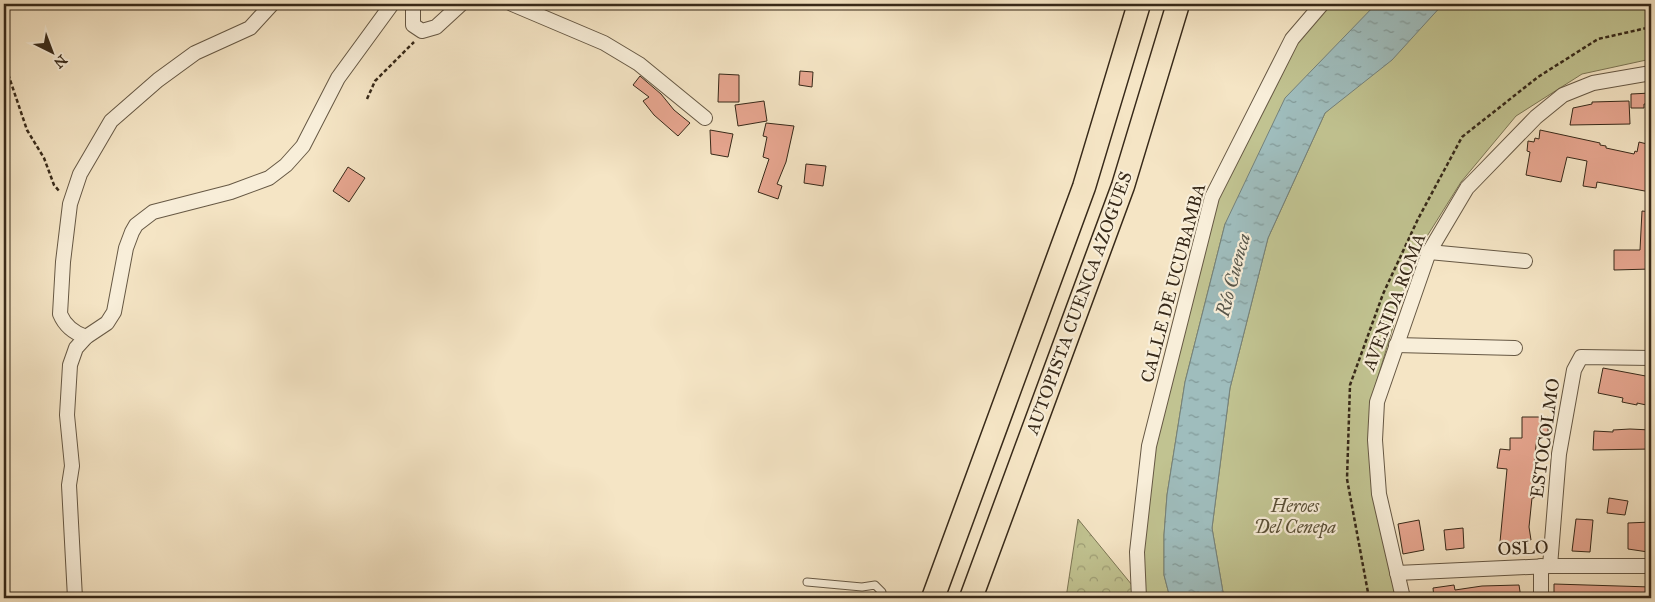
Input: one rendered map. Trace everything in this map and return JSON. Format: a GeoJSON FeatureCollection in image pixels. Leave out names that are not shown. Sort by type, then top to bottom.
{"type":"FeatureCollection","features":[{"type":"Feature","properties":{"kind":"highway","name":"AUTOPISTA CUENCA AZOGUES"},"geometry":{"type":"LineString","coordinates":[[933,598],[1084,187],[1139,4]]}},
{"type":"Feature","properties":{"kind":"highway","name":"AUTOPISTA CUENCA AZOGUES"},"geometry":{"type":"LineString","coordinates":[[971,598],[1123,186],[1178,4]]}},
{"type":"Feature","properties":{"kind":"street"},"geometry":{"type":"LineString","coordinates":[[86,337],[75,334],[60,314],[63,262],[70,204],[80,174],[111,121],[158,80],[196,53],[250,28],[272,4]]}},
{"type":"Feature","properties":{"kind":"street"},"geometry":{"type":"LineString","coordinates":[[75,598],[69,486],[72,466],[68,444],[67,393],[72,355],[86,337],[108,323],[114,312],[126,248],[136,224],[153,212],[231,192],[269,178],[286,165],[303,146],[338,78],[392,4]]}},
{"type":"Feature","properties":{"kind":"street"},"geometry":{"type":"LineString","coordinates":[[413,4],[414,25],[422,31],[436,27],[462,4]]}},
{"type":"Feature","properties":{"kind":"street"},"geometry":{"type":"LineString","coordinates":[[512,4],[604,43],[639,64],[705,118]]}},
{"type":"Feature","properties":{"kind":"street","name":"CALLE DE UCUBAMBA"},"geometry":{"type":"LineString","coordinates":[[1139,598],[1137,552],[1149,446],[1212,197],[1292,39],[1322,4]]}},
{"type":"Feature","properties":{"kind":"street","name":"AVENIDA ROMA"},"geometry":{"type":"LineString","coordinates":[[1403,598],[1379,494],[1375,440],[1377,402],[1429,252],[1467,188],[1536,117],[1563,95],[1593,83],[1651,73]]}},
{"type":"Feature","properties":{"kind":"street"},"geometry":{"type":"LineString","coordinates":[[1429,252],[1525,261]]}},
{"type":"Feature","properties":{"kind":"street"},"geometry":{"type":"LineString","coordinates":[[1396,344],[1515,348]]}},
{"type":"Feature","properties":{"kind":"street","name":"ESTOCOLMO"},"geometry":{"type":"LineString","coordinates":[[1545,566],[1559,454],[1574,370],[1581,357],[1651,358]]}},
{"type":"Feature","properties":{"kind":"street"},"geometry":{"type":"LineString","coordinates":[[1541,598],[1545,566]]}},
{"type":"Feature","properties":{"kind":"street","name":"OSLO"},"geometry":{"type":"LineString","coordinates":[[1397,573],[1545,566],[1651,566]]}},
{"type":"Feature","properties":{"kind":"lane"},"geometry":{"type":"LineString","coordinates":[[807,582],[862,587],[874,585],[882,592],[882,598]]}},
{"type":"Feature","properties":{"kind":"path"},"geometry":{"type":"LineString","coordinates":[[367,99],[375,82],[408,50],[422,31]]}},
{"type":"Feature","properties":{"kind":"path"},"geometry":{"type":"LineString","coordinates":[[4,62],[27,130],[44,158],[54,185],[70,204]]}},
{"type":"Feature","properties":{"kind":"green space"},"geometry":{"type":"Polygon","coordinates":[[[1322,4],[1376,4],[1364,18],[1225,224],[1185,382],[1167,495],[1164,575],[1170,598],[1139,598],[1149,446],[1212,197],[1292,39],[1322,4]]]}},
{"type":"Feature","properties":{"kind":"green space","name":"Heroes Del Cenepa"},"geometry":{"type":"Polygon","coordinates":[[[1443,4],[1651,4],[1651,59],[1582,74],[1516,116],[1461,182],[1414,257],[1371,400],[1397,598],[1224,598],[1212,528],[1230,388],[1268,238],[1325,113],[1407,42],[1443,4]]]}},
{"type":"Feature","properties":{"kind":"green space"},"geometry":{"type":"Polygon","coordinates":[[[1078,519],[1132,585],[1133,598],[1066,598],[1078,519]]]}},
{"type":"Feature","properties":{"kind":"water","name":"Río Cuenca"},"geometry":{"type":"Polygon","coordinates":[[[1376,4],[1443,4],[1392,60],[1325,113],[1268,238],[1230,388],[1212,528],[1224,598],[1170,598],[1164,575],[1167,495],[1185,382],[1225,224],[1285,98],[1376,4]]]}},
{"type":"Feature","properties":{"kind":"building"},"geometry":{"type":"Polygon","coordinates":[[[800,71],[813,72],[812,87],[799,85],[800,71]]]}},
{"type":"Feature","properties":{"kind":"building"},"geometry":{"type":"Polygon","coordinates":[[[719,74],[739,75],[739,102],[718,102],[719,74]]]}},
{"type":"Feature","properties":{"kind":"building"},"geometry":{"type":"Polygon","coordinates":[[[640,76],[690,123],[678,136],[654,115],[643,101],[649,97],[633,85],[640,76]]]}},
{"type":"Feature","properties":{"kind":"building"},"geometry":{"type":"Polygon","coordinates":[[[1651,93],[1651,104],[1644,104],[1644,108],[1631,108],[1631,94],[1651,93]]]}},
{"type":"Feature","properties":{"kind":"building"},"geometry":{"type":"Polygon","coordinates":[[[764,101],[767,121],[738,126],[735,105],[764,101]]]}},
{"type":"Feature","properties":{"kind":"building"},"geometry":{"type":"Polygon","coordinates":[[[1629,101],[1630,124],[1570,125],[1573,108],[1592,104],[1592,102],[1629,101]]]}},
{"type":"Feature","properties":{"kind":"building"},"geometry":{"type":"Polygon","coordinates":[[[766,123],[794,126],[786,162],[777,184],[782,186],[778,199],[758,192],[769,159],[763,157],[767,137],[763,136],[766,123]]]}},
{"type":"Feature","properties":{"kind":"building"},"geometry":{"type":"Polygon","coordinates":[[[710,130],[733,134],[728,157],[711,154],[710,130]]]}},
{"type":"Feature","properties":{"kind":"building"},"geometry":{"type":"Polygon","coordinates":[[[1540,130],[1600,143],[1600,145],[1606,146],[1606,148],[1634,154],[1635,151],[1637,152],[1639,142],[1651,145],[1650,192],[1597,182],[1596,188],[1583,186],[1587,161],[1567,157],[1561,182],[1526,175],[1530,152],[1527,151],[1528,141],[1534,142],[1535,138],[1539,139],[1540,130]]]}},
{"type":"Feature","properties":{"kind":"building"},"geometry":{"type":"Polygon","coordinates":[[[806,164],[826,166],[823,186],[804,183],[806,164]]]}},
{"type":"Feature","properties":{"kind":"building"},"geometry":{"type":"Polygon","coordinates":[[[348,167],[365,178],[349,202],[333,191],[348,167]]]}},
{"type":"Feature","properties":{"kind":"building"},"geometry":{"type":"Polygon","coordinates":[[[1642,211],[1651,212],[1651,269],[1614,270],[1614,250],[1640,250],[1642,211]]]}},
{"type":"Feature","properties":{"kind":"building"},"geometry":{"type":"Polygon","coordinates":[[[1603,368],[1651,377],[1651,406],[1622,402],[1623,398],[1598,393],[1603,368]]]}},
{"type":"Feature","properties":{"kind":"building"},"geometry":{"type":"Polygon","coordinates":[[[1522,417],[1548,417],[1548,436],[1537,436],[1533,475],[1536,475],[1534,498],[1532,498],[1529,527],[1531,540],[1527,540],[1528,544],[1520,544],[1520,552],[1507,552],[1507,542],[1500,542],[1507,469],[1497,468],[1500,449],[1510,450],[1510,438],[1522,438],[1522,417]]]}},
{"type":"Feature","properties":{"kind":"building"},"geometry":{"type":"Polygon","coordinates":[[[1613,430],[1651,430],[1651,449],[1593,450],[1594,431],[1613,432],[1613,430]]]}},
{"type":"Feature","properties":{"kind":"building"},"geometry":{"type":"Polygon","coordinates":[[[1609,498],[1628,501],[1625,515],[1607,513],[1609,498]]]}},
{"type":"Feature","properties":{"kind":"building"},"geometry":{"type":"Polygon","coordinates":[[[1576,519],[1593,520],[1590,552],[1572,551],[1576,519]]]}},
{"type":"Feature","properties":{"kind":"building"},"geometry":{"type":"Polygon","coordinates":[[[1419,520],[1424,550],[1403,554],[1398,524],[1419,520]]]}},
{"type":"Feature","properties":{"kind":"building"},"geometry":{"type":"Polygon","coordinates":[[[1651,522],[1651,549],[1648,549],[1648,552],[1628,549],[1628,523],[1651,522]]]}},
{"type":"Feature","properties":{"kind":"building"},"geometry":{"type":"Polygon","coordinates":[[[1463,528],[1464,548],[1446,550],[1444,530],[1463,528]]]}},
{"type":"Feature","properties":{"kind":"building"},"geometry":{"type":"Polygon","coordinates":[[[1554,584],[1651,587],[1651,598],[1554,598],[1554,584]]]}},
{"type":"Feature","properties":{"kind":"building"},"geometry":{"type":"Polygon","coordinates":[[[1454,585],[1455,590],[1482,586],[1519,585],[1521,598],[1434,598],[1433,588],[1454,585]]]}}]}
